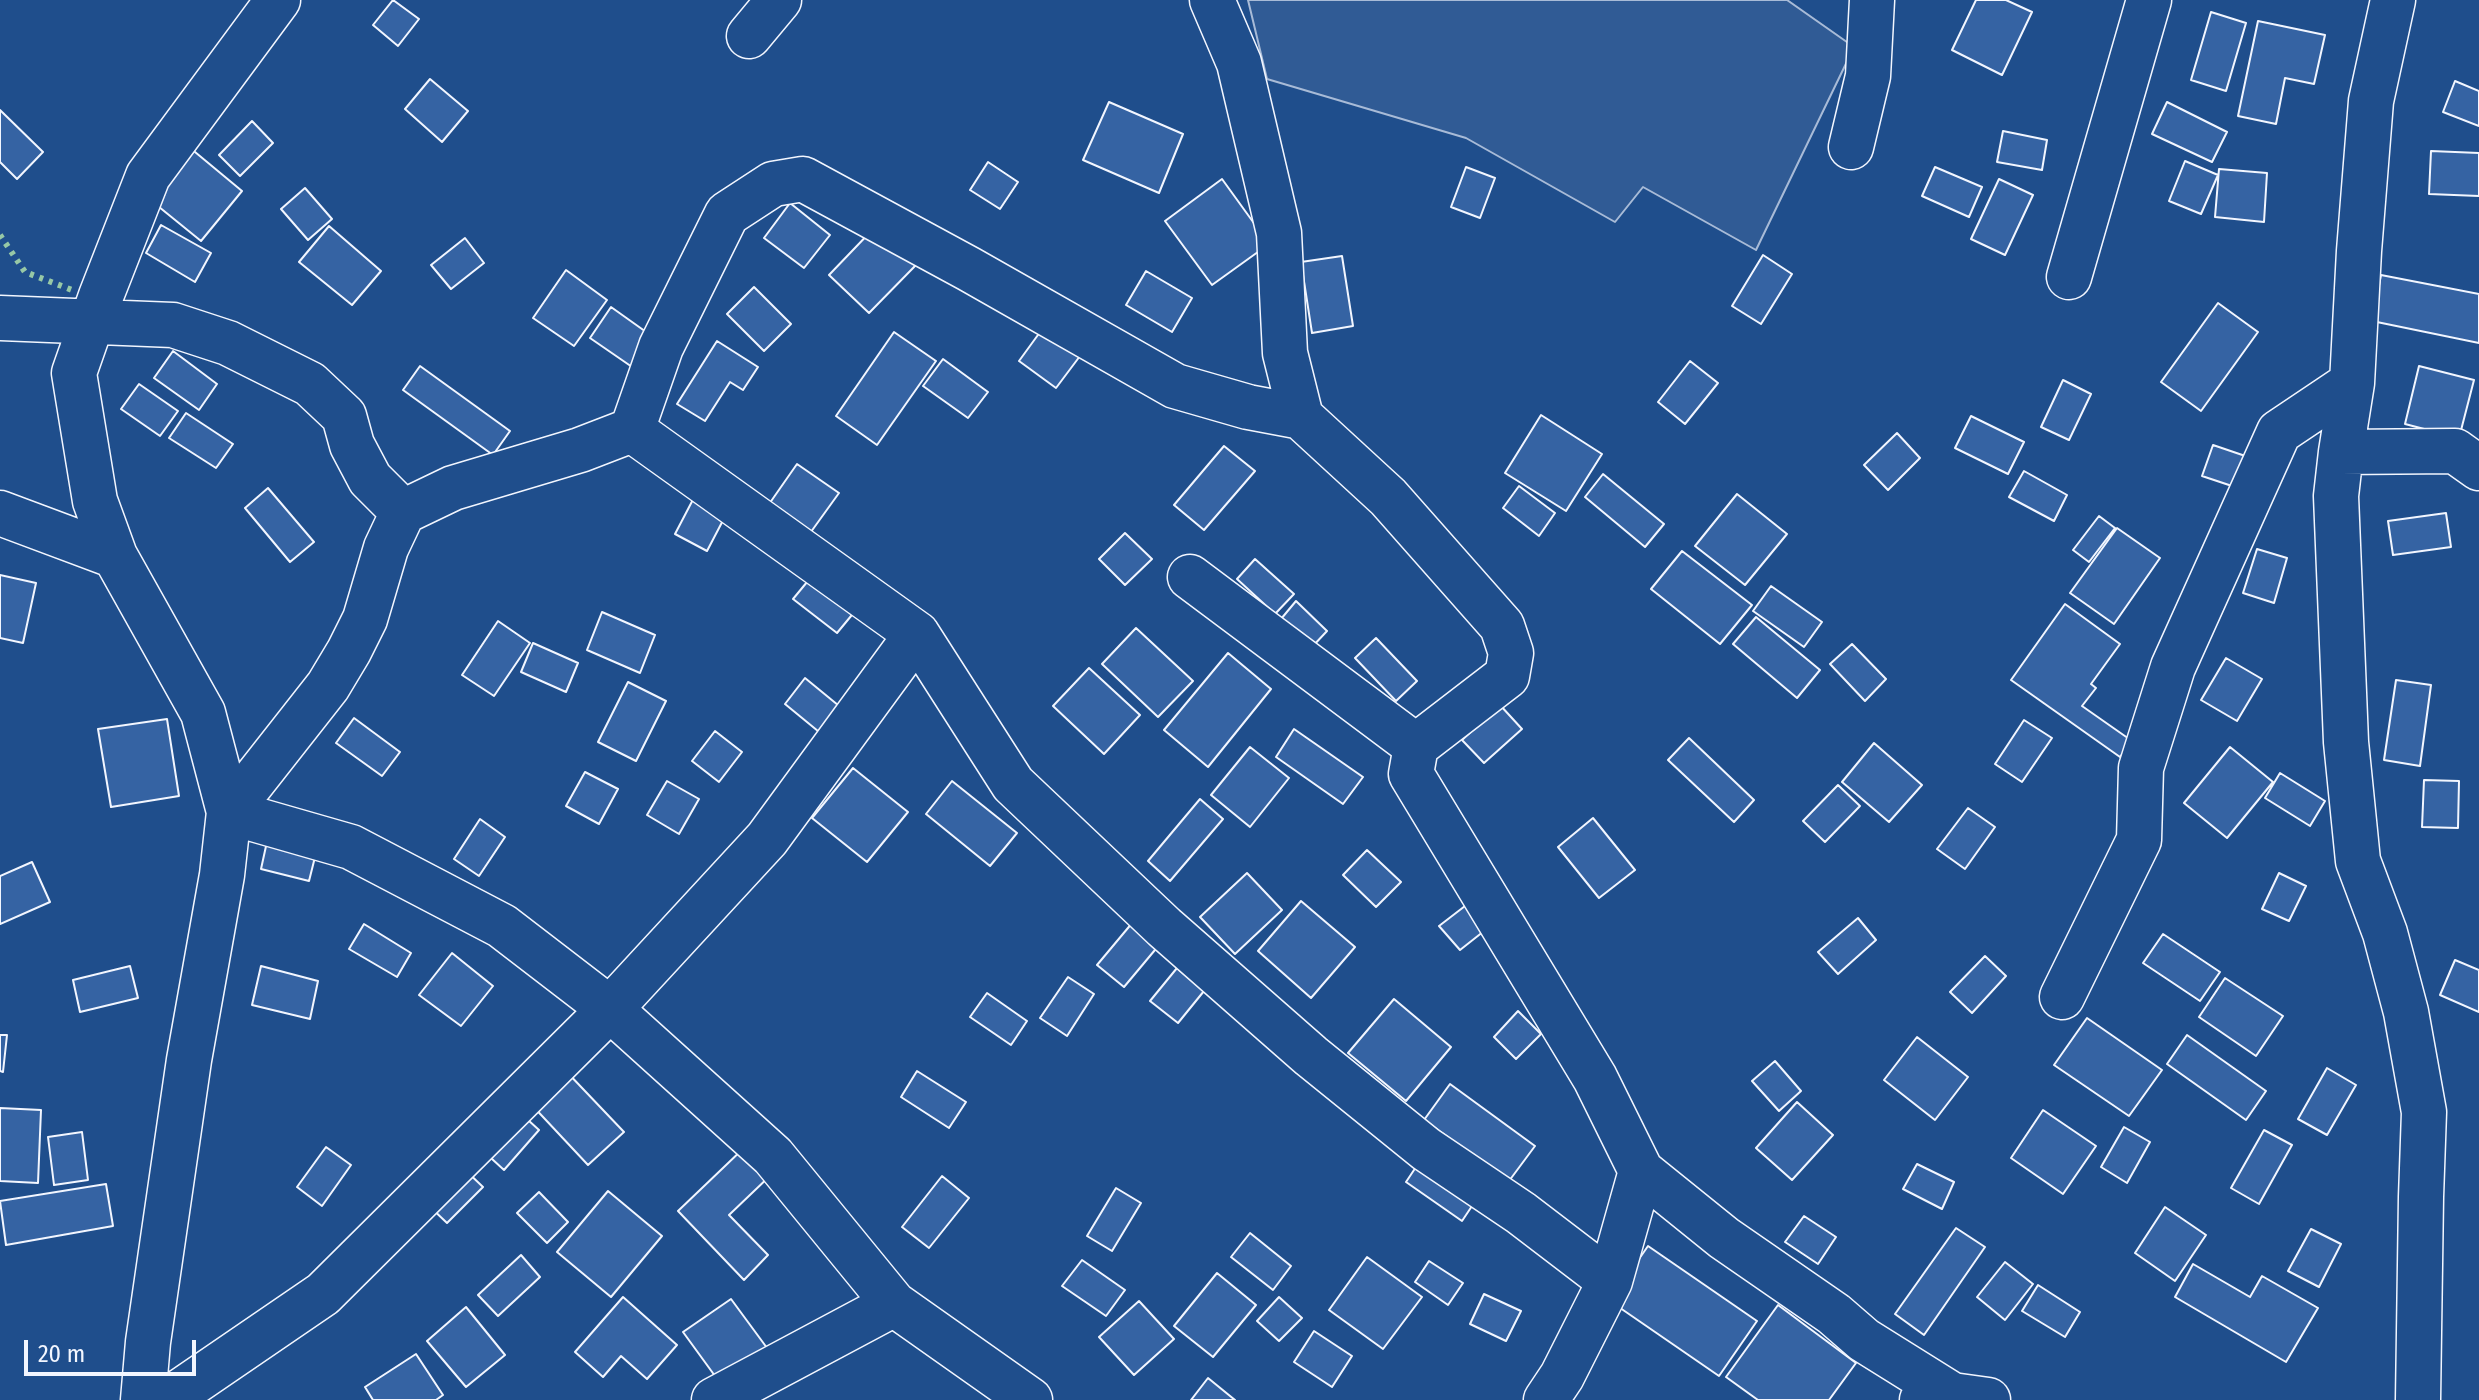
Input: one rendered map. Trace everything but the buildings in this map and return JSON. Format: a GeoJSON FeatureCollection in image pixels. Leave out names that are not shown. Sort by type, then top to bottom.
{"type":"FeatureCollection","features":[{"type":"Feature","properties":{"kind":"street"},"geometry":{"type":"LineString","coordinates":[[143,1400],[148,1342],[189,1060],[222,875],[229,812],[203,713],[115,556],[95,501],[74,373],[148,176],[278,0]]}},
{"type":"Feature","properties":{"kind":"street"},"geometry":{"type":"LineString","coordinates":[[749,36],[779,0]]}},
{"type":"Feature","properties":{"kind":"street"},"geometry":{"type":"LineString","coordinates":[[1212,0],[1239,63],[1279,233],[1285,353],[1301,417]]}},
{"type":"Feature","properties":{"kind":"street"},"geometry":{"type":"LineString","coordinates":[[1851,147],[1868,76],[1872,0]]}},
{"type":"Feature","properties":{"kind":"street"},"geometry":{"type":"LineString","coordinates":[[2069,277],[2149,0]]}},
{"type":"Feature","properties":{"kind":"street"},"geometry":{"type":"LineString","coordinates":[[2393,0],[2371,101],[2352,383],[2336,496],[2346,742],[2358,861],[2385,933],[2406,1012],[2424,1112],[2418,1400]]}},
{"type":"Feature","properties":{"kind":"street"},"geometry":{"type":"LineString","coordinates":[[229,812],[328,686],[349,651],[365,619],[386,548],[403,512],[453,488],[580,450],[632,430],[661,347],[727,214],[773,184],[803,179],[1175,386],[1248,407],[1301,417],[1388,497],[1502,626],[1511,653],[1507,676],[1416,746],[1411,774],[1595,1078],[1641,1171],[1724,1238],[1834,1314],[1864,1340],[1953,1398]]}},
{"type":"Feature","properties":{"kind":"street"},"geometry":{"type":"LineString","coordinates":[[8,308],[91,322],[173,325],[228,343],[310,384],[344,416],[352,445],[370,479],[403,512]]}},
{"type":"Feature","properties":{"kind":"street"},"geometry":{"type":"LineString","coordinates":[[8,308],[74,373]]}},
{"type":"Feature","properties":{"kind":"street"},"geometry":{"type":"LineString","coordinates":[[2062,997],[2139,840],[2141,768],[2173,667],[2279,432],[2352,383]]}},
{"type":"Feature","properties":{"kind":"street"},"geometry":{"type":"LineString","coordinates":[[632,430],[917,634],[1013,784],[1164,927],[1311,1056],[1415,1140],[1521,1213],[1610,1281]]}},
{"type":"Feature","properties":{"kind":"street"},"geometry":{"type":"LineString","coordinates":[[2341,452],[2455,451],[2479,468]]}},
{"type":"Feature","properties":{"kind":"street"},"geometry":{"type":"LineString","coordinates":[[0,513],[115,556]]}},
{"type":"Feature","properties":{"kind":"street"},"geometry":{"type":"LineString","coordinates":[[1190,577],[1416,746]]}},
{"type":"Feature","properties":{"kind":"street"},"geometry":{"type":"LineString","coordinates":[[168,1400],[323,1294],[610,1009],[767,839],[917,634]]}},
{"type":"Feature","properties":{"kind":"street"},"geometry":{"type":"LineString","coordinates":[[229,812],[351,847],[502,926],[610,1009],[773,1156],[894,1304],[1030,1400]]}},
{"type":"Feature","properties":{"kind":"street"},"geometry":{"type":"LineString","coordinates":[[1546,1400],[1562,1376],[1610,1281],[1641,1171]]}},
{"type":"Feature","properties":{"kind":"street"},"geometry":{"type":"LineString","coordinates":[[714,1400],[894,1304]]}},
{"type":"Feature","properties":{"kind":"shaded area"},"geometry":{"type":"Polygon","coordinates":[[[1248,0],[1787,0],[1854,47],[1756,250],[1643,187],[1615,222],[1466,138],[1267,79],[1248,0]]]}},
{"type":"Feature","properties":{"kind":"hedge"},"geometry":{"type":"LineString","coordinates":[[0,235],[25,272],[72,290]]}}]}
